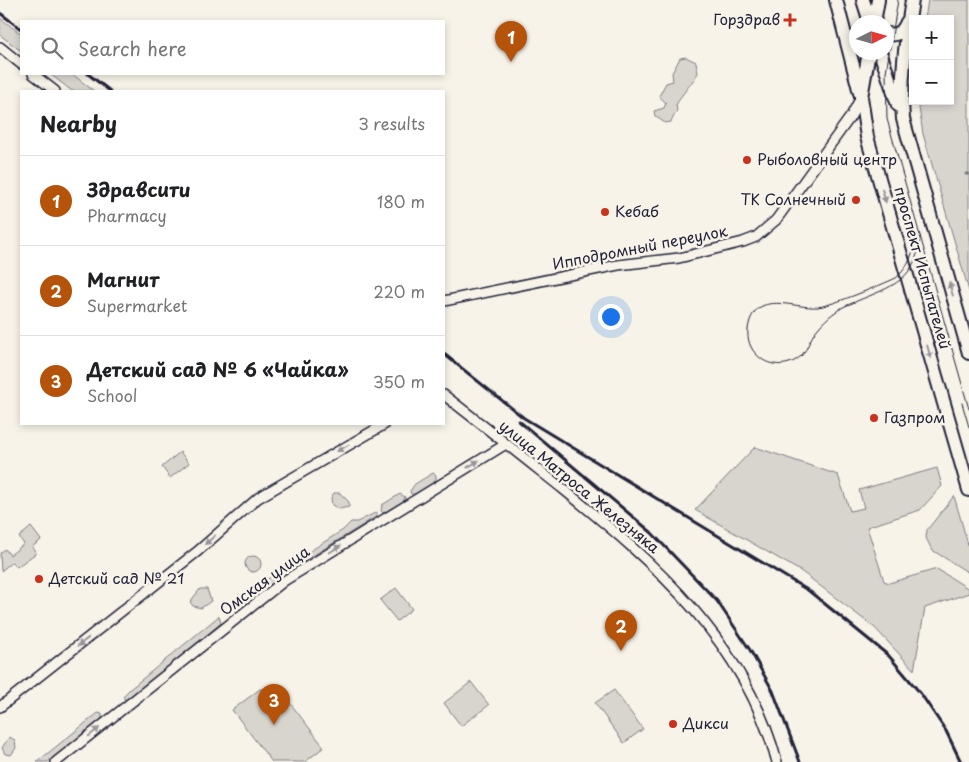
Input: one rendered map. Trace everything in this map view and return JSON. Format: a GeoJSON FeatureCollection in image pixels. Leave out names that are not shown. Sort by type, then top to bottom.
{"type":"FeatureCollection","features":[{"type":"Feature","properties":{"kind":"main road"},"geometry":{"type":"LineString","coordinates":[[836,0],[861,97]]}},
{"type":"Feature","properties":{"kind":"main road"},"geometry":{"type":"LineString","coordinates":[[863,0],[868,15]]}},
{"type":"Feature","properties":{"kind":"main road","name":"проспект Испытателей"},"geometry":{"type":"LineString","coordinates":[[910,15],[912,0]]}},
{"type":"Feature","properties":{"kind":"main road"},"geometry":{"type":"LineString","coordinates":[[894,34],[903,31],[909,18]]}},
{"type":"Feature","properties":{"kind":"main road","name":"проспект Испытателей"},"geometry":{"type":"LineString","coordinates":[[909,18],[904,48],[901,95],[903,119],[969,353]]}},
{"type":"Feature","properties":{"kind":"main road","name":"проспект Испытателей"},"geometry":{"type":"LineString","coordinates":[[868,60],[861,97],[867,137],[969,490]]}},
{"type":"Feature","properties":{"kind":"main road"},"geometry":{"type":"LineString","coordinates":[[883,60],[903,119]]}},
{"type":"Feature","properties":{"kind":"street"},"geometry":{"type":"LineString","coordinates":[[0,47],[20,63]]}},
{"type":"Feature","properties":{"kind":"street"},"geometry":{"type":"LineString","coordinates":[[34,75],[54,90]]}},
{"type":"Feature","properties":{"kind":"street","name":"Ипподромный переулок"},"geometry":{"type":"LineString","coordinates":[[445,301],[618,265],[679,258],[756,237],[776,220],[851,116],[861,97]]}},
{"type":"Feature","properties":{"kind":"street","name":"улица Матроса Железняка"},"geometry":{"type":"LineString","coordinates":[[445,396],[628,542],[692,606],[725,648],[751,695],[777,762]]}},
{"type":"Feature","properties":{"kind":"street"},"geometry":{"type":"LineString","coordinates":[[0,707],[185,561],[258,498],[383,425]]}},
{"type":"Feature","properties":{"kind":"street","name":"Омская улица"},"geometry":{"type":"LineString","coordinates":[[56,762],[284,580],[506,444]]}},
{"type":"Feature","properties":{"kind":"shaded area"},"geometry":{"type":"Polygon","coordinates":[[[928,0],[969,0],[969,291],[923,134],[919,105],[954,105],[954,15],[926,15],[928,0]]]}},
{"type":"Feature","properties":{"kind":"shaded area"},"geometry":{"type":"Polygon","coordinates":[[[0,18],[20,33],[20,50],[0,35],[0,18]]]}},
{"type":"Feature","properties":{"kind":"shaded area"},"geometry":{"type":"Polygon","coordinates":[[[686,57],[696,62],[698,73],[678,101],[676,105],[677,110],[671,122],[665,123],[655,116],[654,111],[664,108],[666,103],[659,96],[666,83],[673,81],[672,73],[680,58],[686,57]]]}},
{"type":"Feature","properties":{"kind":"shaded area"},"geometry":{"type":"Polygon","coordinates":[[[51,75],[73,75],[93,90],[71,90],[51,75]]]}},
{"type":"Feature","properties":{"kind":"shaded area"},"geometry":{"type":"Polygon","coordinates":[[[755,447],[838,475],[850,511],[864,508],[859,490],[937,468],[942,486],[920,510],[867,527],[884,581],[889,583],[937,569],[969,589],[969,593],[925,608],[914,670],[875,628],[802,572],[695,510],[755,447]]]}},
{"type":"Feature","properties":{"kind":"shaded area"},"geometry":{"type":"Polygon","coordinates":[[[180,452],[189,463],[170,478],[162,467],[180,452]]]}},
{"type":"Feature","properties":{"kind":"shaded area"},"geometry":{"type":"Polygon","coordinates":[[[433,473],[436,475],[436,482],[416,494],[411,494],[410,491],[415,484],[433,473]]]}},
{"type":"Feature","properties":{"kind":"shaded area"},"geometry":{"type":"Polygon","coordinates":[[[334,493],[340,493],[349,502],[349,507],[339,509],[332,505],[331,498],[334,493]]]}},
{"type":"Feature","properties":{"kind":"shaded area"},"geometry":{"type":"Polygon","coordinates":[[[400,494],[405,497],[404,501],[383,513],[381,511],[382,505],[400,494]]]}},
{"type":"Feature","properties":{"kind":"shaded area"},"geometry":{"type":"Polygon","coordinates":[[[954,496],[969,548],[969,573],[932,550],[926,538],[927,530],[954,496]]]}},
{"type":"Feature","properties":{"kind":"shaded area"},"geometry":{"type":"Polygon","coordinates":[[[377,512],[377,516],[293,568],[285,572],[282,569],[343,530],[351,522],[357,522],[377,512]]]}},
{"type":"Feature","properties":{"kind":"shaded area"},"geometry":{"type":"Polygon","coordinates":[[[31,527],[41,540],[32,547],[36,553],[17,567],[12,562],[1,571],[0,553],[5,549],[10,555],[24,544],[19,537],[31,527]]]}},
{"type":"Feature","properties":{"kind":"shaded area"},"geometry":{"type":"Polygon","coordinates":[[[253,556],[261,564],[253,572],[245,564],[253,556]]]}},
{"type":"Feature","properties":{"kind":"shaded area"},"geometry":{"type":"Polygon","coordinates":[[[272,576],[275,582],[244,607],[240,603],[243,597],[272,576]]]}},
{"type":"Feature","properties":{"kind":"shaded area"},"geometry":{"type":"Polygon","coordinates":[[[396,588],[412,609],[397,621],[380,600],[396,588]]]}},
{"type":"Feature","properties":{"kind":"shaded area"},"geometry":{"type":"Polygon","coordinates":[[[200,589],[207,589],[211,601],[201,608],[193,606],[190,602],[200,589]]]}},
{"type":"Feature","properties":{"kind":"shaded area"},"geometry":{"type":"Polygon","coordinates":[[[219,616],[221,623],[127,701],[124,700],[124,695],[130,689],[219,616]]]}},
{"type":"Feature","properties":{"kind":"shaded area"},"geometry":{"type":"Polygon","coordinates":[[[471,682],[489,705],[461,726],[444,703],[471,682]]]}},
{"type":"Feature","properties":{"kind":"shaded area"},"geometry":{"type":"Polygon","coordinates":[[[260,689],[280,690],[324,747],[305,762],[272,762],[232,710],[260,689]]]}},
{"type":"Feature","properties":{"kind":"shaded area"},"geometry":{"type":"Polygon","coordinates":[[[614,690],[643,729],[624,743],[595,703],[614,690]]]}},
{"type":"Feature","properties":{"kind":"shaded area"},"geometry":{"type":"Polygon","coordinates":[[[98,713],[102,714],[102,720],[48,762],[37,762],[98,713]]]}},
{"type":"Feature","properties":{"kind":"shaded area"},"geometry":{"type":"Polygon","coordinates":[[[9,737],[15,740],[16,748],[11,755],[5,754],[2,748],[9,737]]]}},
{"type":"Feature","properties":{"kind":"tram line"},"geometry":{"type":"LineString","coordinates":[[898,0],[886,72],[887,119],[969,409]]}},
{"type":"Feature","properties":{"kind":"tram line"},"geometry":{"type":"LineString","coordinates":[[915,235],[914,247],[910,258],[905,269],[896,278],[818,307],[776,303],[758,309],[752,316],[748,329],[748,336],[753,350],[768,363],[786,364],[797,359],[802,355],[815,332],[831,315],[842,308],[882,291],[901,279],[914,263],[920,236]]}},
{"type":"Feature","properties":{"kind":"tram line"},"geometry":{"type":"LineString","coordinates":[[962,403],[969,427]]}},
{"type":"Feature","properties":{"kind":"railway"},"geometry":{"type":"LineString","coordinates":[[0,13],[20,28]]}},
{"type":"Feature","properties":{"kind":"railway"},"geometry":{"type":"LineString","coordinates":[[89,75],[109,90]]}},
{"type":"Feature","properties":{"kind":"railway"},"geometry":{"type":"LineString","coordinates":[[445,355],[524,418],[809,591],[889,656],[921,694],[946,731],[961,762]]}},
{"type":"Feature","properties":{"kind":"railway"},"geometry":{"type":"LineString","coordinates":[[519,421],[651,532],[717,601],[750,650],[773,691],[800,762]]}},
{"type":"Feature","properties":{"kind":"place","name":"Горздрав"},"geometry":{"type":"Point","coordinates":[790,20]}},
{"type":"Feature","properties":{"kind":"place","name":"Здравсити"},"geometry":{"type":"Point","coordinates":[511,62]}},
{"type":"Feature","properties":{"kind":"place","name":"Рыболовный центр"},"geometry":{"type":"Point","coordinates":[747,160]}},
{"type":"Feature","properties":{"kind":"place","name":"ТК Солнечный"},"geometry":{"type":"Point","coordinates":[856,200]}},
{"type":"Feature","properties":{"kind":"place","name":"Кебаб"},"geometry":{"type":"Point","coordinates":[605,212]}},
{"type":"Feature","properties":{"kind":"place","name":"Газпром"},"geometry":{"type":"Point","coordinates":[874,418]}},
{"type":"Feature","properties":{"kind":"place","name":"Детский сад № 21"},"geometry":{"type":"Point","coordinates":[39,579]}},
{"type":"Feature","properties":{"kind":"place","name":"Магнит"},"geometry":{"type":"Point","coordinates":[621,651]}},
{"type":"Feature","properties":{"kind":"place","name":"Дикси"},"geometry":{"type":"Point","coordinates":[673,724]}},
{"type":"Feature","properties":{"kind":"place","name":"Детский сад № 6 «Чайка»"},"geometry":{"type":"Point","coordinates":[274,725]}}]}
